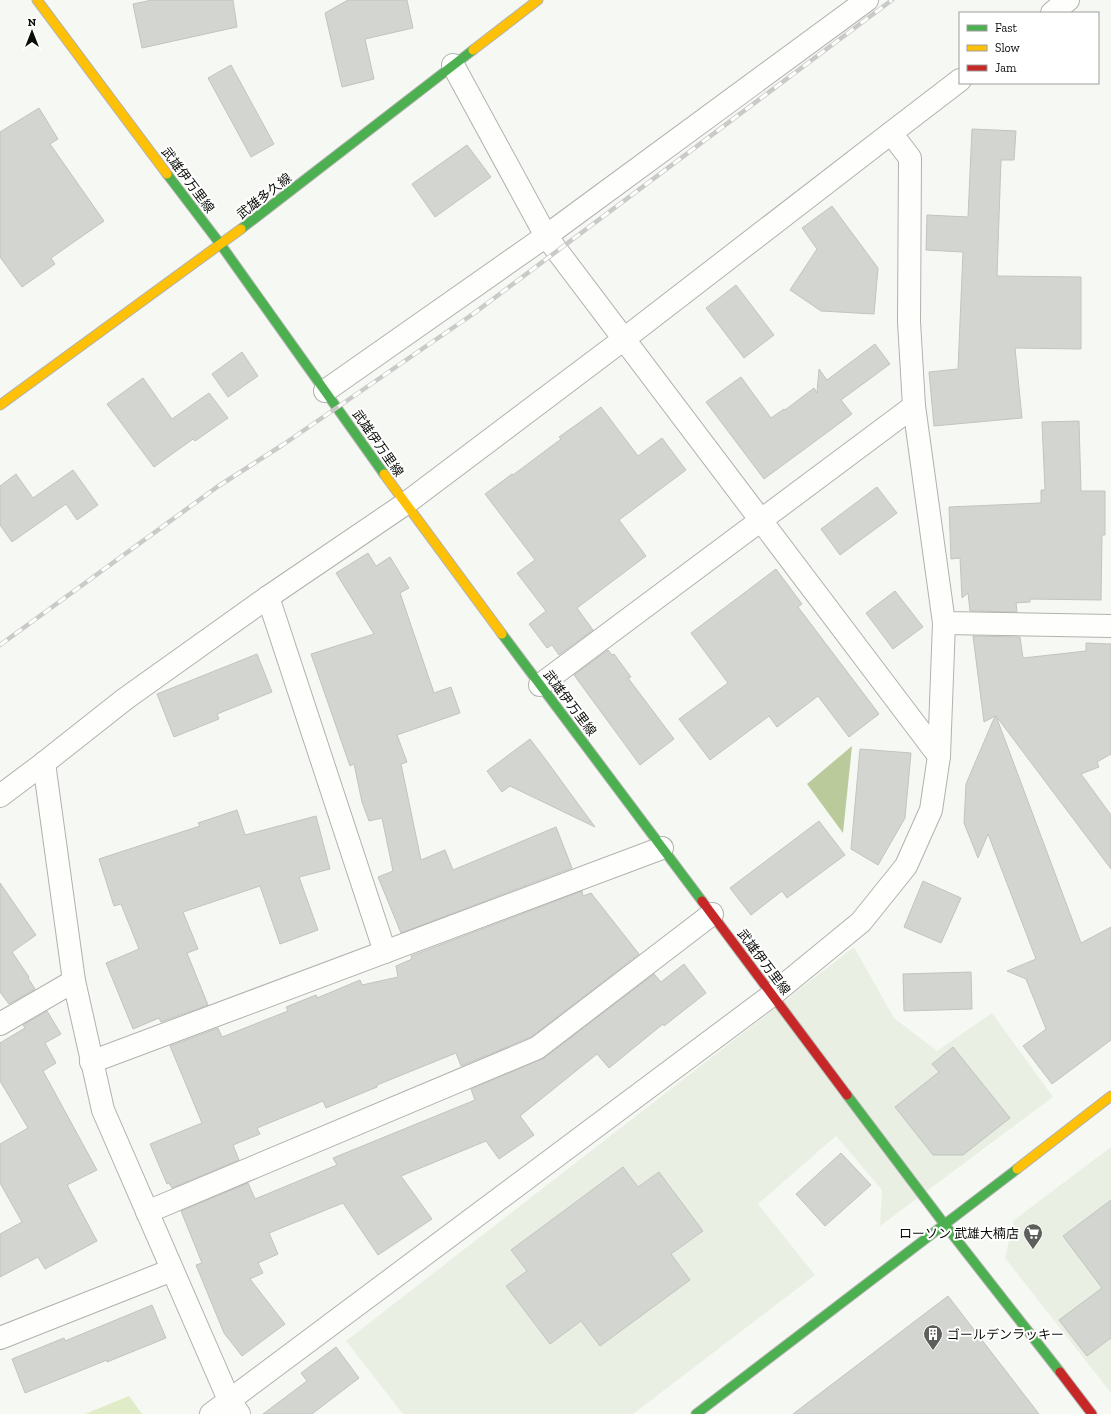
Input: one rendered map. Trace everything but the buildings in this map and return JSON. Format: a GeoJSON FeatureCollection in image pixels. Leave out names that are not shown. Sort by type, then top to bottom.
{"type":"FeatureCollection","features":[{"type":"Feature","properties":{"kind":"main road","name":"武雄伊万里線"},"geometry":{"type":"LineString","coordinates":[[37,0],[221,245],[405,504],[540,685],[945,1225],[1092,1414]]}},
{"type":"Feature","properties":{"kind":"main road","name":"武雄多久線"},"geometry":{"type":"LineString","coordinates":[[0,405],[221,245],[538,0]]}},
{"type":"Feature","properties":{"kind":"main road"},"geometry":{"type":"LineString","coordinates":[[696,1414],[945,1225],[1111,1096]]}},
{"type":"Feature","properties":{"kind":"street"},"geometry":{"type":"LineString","coordinates":[[325,391],[546,236],[867,0]]}},
{"type":"Feature","properties":{"kind":"street"},"geometry":{"type":"LineString","coordinates":[[1053,12],[1068,0]]}},
{"type":"Feature","properties":{"kind":"street"},"geometry":{"type":"LineString","coordinates":[[453,65],[546,236],[939,756]]}},
{"type":"Feature","properties":{"kind":"street"},"geometry":{"type":"LineString","coordinates":[[0,796],[44,764],[125,700],[268,597],[405,504],[624,339],[959,81]]}},
{"type":"Feature","properties":{"kind":"street"},"geometry":{"type":"LineString","coordinates":[[210,1414],[234,1407],[772,995],[861,922],[906,866],[931,810],[939,756],[944,623],[914,406],[909,322],[910,158],[891,133]]}},
{"type":"Feature","properties":{"kind":"street"},"geometry":{"type":"LineString","coordinates":[[540,685],[914,406]]}},
{"type":"Feature","properties":{"kind":"street"},"geometry":{"type":"LineString","coordinates":[[268,597],[385,952]]}},
{"type":"Feature","properties":{"kind":"street"},"geometry":{"type":"LineString","coordinates":[[944,623],[1111,626]]}},
{"type":"Feature","properties":{"kind":"street"},"geometry":{"type":"LineString","coordinates":[[44,764],[74,981],[103,1110],[172,1270],[234,1407]]}},
{"type":"Feature","properties":{"kind":"street"},"geometry":{"type":"LineString","coordinates":[[91,1062],[662,848]]}},
{"type":"Feature","properties":{"kind":"street"},"geometry":{"type":"LineString","coordinates":[[147,1212],[537,1048],[712,914]]}},
{"type":"Feature","properties":{"kind":"street"},"geometry":{"type":"LineString","coordinates":[[0,1024],[74,981]]}},
{"type":"Feature","properties":{"kind":"street"},"geometry":{"type":"LineString","coordinates":[[0,1338],[172,1270]]}},
{"type":"Feature","properties":{"kind":"shaded area"},"geometry":{"type":"Polygon","coordinates":[[[852,746],[843,833],[807,784],[852,746]]]}},
{"type":"Feature","properties":{"kind":"shaded area"},"geometry":{"type":"Polygon","coordinates":[[[854,947],[894,1018],[937,1051],[992,1013],[1053,1097],[880,1226],[882,1190],[836,1136],[758,1204],[815,1275],[633,1414],[403,1414],[346,1341],[854,947]]]}},
{"type":"Feature","properties":{"kind":"shaded area"},"geometry":{"type":"Polygon","coordinates":[[[1111,1147],[1111,1393],[1005,1258],[1014,1220],[1111,1147]]]}},
{"type":"Feature","properties":{"kind":"shaded area"},"geometry":{"type":"Polygon","coordinates":[[[129,1396],[142,1414],[85,1414],[129,1396]]]}},
{"type":"Feature","properties":{"kind":"railway"},"geometry":{"type":"LineString","coordinates":[[0,645],[217,487],[284,444],[473,314],[892,0]]}},
{"type":"Feature","properties":{"kind":"traffic: fast"},"geometry":{"type":"LineString","coordinates":[[241,229],[473,50]]}},
{"type":"Feature","properties":{"kind":"traffic: fast"},"geometry":{"type":"LineString","coordinates":[[167,174],[221,245],[384,474]]}},
{"type":"Feature","properties":{"kind":"traffic: fast"},"geometry":{"type":"LineString","coordinates":[[502,634],[702,901]]}},
{"type":"Feature","properties":{"kind":"traffic: fast"},"geometry":{"type":"LineString","coordinates":[[847,1095],[945,1225],[1060,1372]]}},
{"type":"Feature","properties":{"kind":"traffic: fast"},"geometry":{"type":"LineString","coordinates":[[696,1414],[1017,1169]]}},
{"type":"Feature","properties":{"kind":"traffic: slow"},"geometry":{"type":"LineString","coordinates":[[37,0],[167,174]]}},
{"type":"Feature","properties":{"kind":"traffic: slow"},"geometry":{"type":"LineString","coordinates":[[473,50],[538,0]]}},
{"type":"Feature","properties":{"kind":"traffic: slow"},"geometry":{"type":"LineString","coordinates":[[0,405],[241,229]]}},
{"type":"Feature","properties":{"kind":"traffic: slow"},"geometry":{"type":"LineString","coordinates":[[384,474],[502,634]]}},
{"type":"Feature","properties":{"kind":"traffic: slow"},"geometry":{"type":"LineString","coordinates":[[1017,1169],[1111,1096]]}},
{"type":"Feature","properties":{"kind":"traffic: jam"},"geometry":{"type":"LineString","coordinates":[[702,901],[847,1095]]}},
{"type":"Feature","properties":{"kind":"traffic: jam"},"geometry":{"type":"LineString","coordinates":[[1060,1372],[1092,1414]]}},
{"type":"Feature","properties":{"kind":"place","name":"ローソン 武雄大楠店"},"geometry":{"type":"Point","coordinates":[1033,1250]}},
{"type":"Feature","properties":{"kind":"place","name":"ゴールデンラッキー"},"geometry":{"type":"Point","coordinates":[933,1351]}}]}
